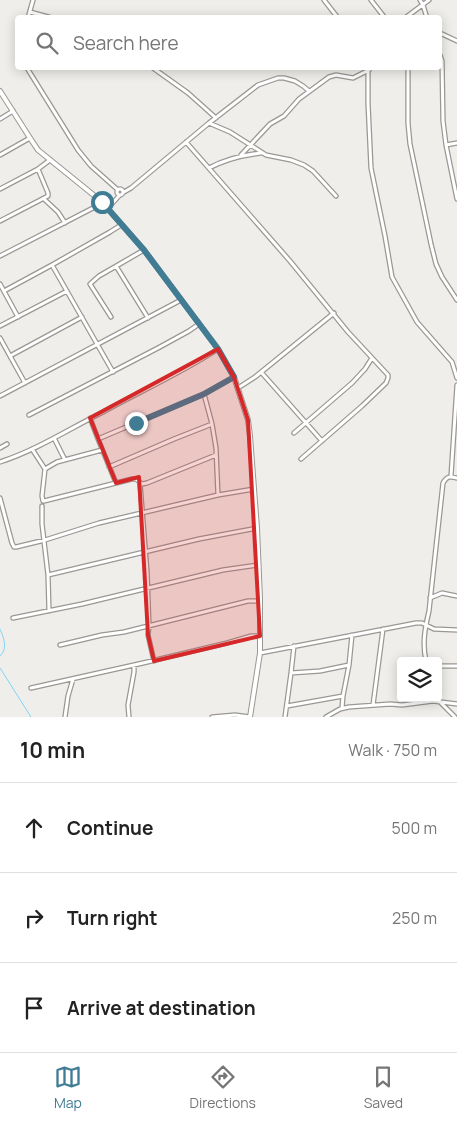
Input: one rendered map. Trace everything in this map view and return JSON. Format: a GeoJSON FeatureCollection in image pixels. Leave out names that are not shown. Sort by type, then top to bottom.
{"type":"FeatureCollection","features":[{"type":"Feature","properties":{"kind":"street"},"geometry":{"type":"LineString","coordinates":[[29,15],[32,0]]}},
{"type":"Feature","properties":{"kind":"street"},"geometry":{"type":"LineString","coordinates":[[324,0],[336,15]]}},
{"type":"Feature","properties":{"kind":"street"},"geometry":{"type":"LineString","coordinates":[[371,0],[384,15]]}},
{"type":"Feature","properties":{"kind":"street"},"geometry":{"type":"LineString","coordinates":[[420,0],[426,15]]}},
{"type":"Feature","properties":{"kind":"street"},"geometry":{"type":"LineString","coordinates":[[409,15],[429,0]]}},
{"type":"Feature","properties":{"kind":"street"},"geometry":{"type":"LineString","coordinates":[[30,12],[41,15]]}},
{"type":"Feature","properties":{"kind":"street"},"geometry":{"type":"LineString","coordinates":[[442,34],[457,41]]}},
{"type":"Feature","properties":{"kind":"street"},"geometry":{"type":"LineString","coordinates":[[442,61],[443,121],[457,199]]}},
{"type":"Feature","properties":{"kind":"street"},"geometry":{"type":"LineString","coordinates":[[28,70],[78,150],[91,166],[118,190],[124,192]]}},
{"type":"Feature","properties":{"kind":"street"},"geometry":{"type":"LineString","coordinates":[[156,70],[216,118]]}},
{"type":"Feature","properties":{"kind":"street"},"geometry":{"type":"LineString","coordinates":[[241,155],[270,124],[290,111],[295,103],[309,91],[333,75],[353,78],[366,70]]}},
{"type":"Feature","properties":{"kind":"street"},"geometry":{"type":"LineString","coordinates":[[368,70],[371,168],[392,277],[417,322],[452,362],[457,378]]}},
{"type":"Feature","properties":{"kind":"street"},"geometry":{"type":"LineString","coordinates":[[408,70],[410,144],[431,244],[442,278],[457,300]]}},
{"type":"Feature","properties":{"kind":"street"},"geometry":{"type":"LineString","coordinates":[[108,208],[124,192],[258,85],[278,78],[284,78],[295,81],[309,91]]}},
{"type":"Feature","properties":{"kind":"street"},"geometry":{"type":"LineString","coordinates":[[0,91],[38,150],[102,202],[144,250],[218,349],[238,388],[248,420],[254,488],[260,601],[260,653],[250,717],[235,715],[212,717]]}},
{"type":"Feature","properties":{"kind":"street"},"geometry":{"type":"LineString","coordinates":[[0,119],[12,111]]}},
{"type":"Feature","properties":{"kind":"street"},"geometry":{"type":"LineString","coordinates":[[209,123],[230,132],[272,158],[291,160],[304,165],[313,171],[336,196]]}},
{"type":"Feature","properties":{"kind":"street"},"geometry":{"type":"LineString","coordinates":[[0,154],[30,138]]}},
{"type":"Feature","properties":{"kind":"street"},"geometry":{"type":"LineString","coordinates":[[186,142],[334,313],[348,332],[388,375],[388,380],[362,406],[300,459]]}},
{"type":"Feature","properties":{"kind":"street"},"geometry":{"type":"LineString","coordinates":[[446,145],[457,143]]}},
{"type":"Feature","properties":{"kind":"street"},"geometry":{"type":"LineString","coordinates":[[209,168],[241,155],[262,153]]}},
{"type":"Feature","properties":{"kind":"street"},"geometry":{"type":"LineString","coordinates":[[0,189],[38,170],[50,160]]}},
{"type":"Feature","properties":{"kind":"street"},"geometry":{"type":"LineString","coordinates":[[0,222],[48,196],[38,170]]}},
{"type":"Feature","properties":{"kind":"street"},"geometry":{"type":"LineString","coordinates":[[118,190],[117,193],[120,196]]}},
{"type":"Feature","properties":{"kind":"street"},"geometry":{"type":"LineString","coordinates":[[44,199],[58,212],[65,223]]}},
{"type":"Feature","properties":{"kind":"street"},"geometry":{"type":"LineString","coordinates":[[0,256],[102,202]]}},
{"type":"Feature","properties":{"kind":"street"},"geometry":{"type":"LineString","coordinates":[[4,291],[121,225]]}},
{"type":"Feature","properties":{"kind":"street"},"geometry":{"type":"LineString","coordinates":[[111,317],[90,284],[99,276],[144,250]]}},
{"type":"Feature","properties":{"kind":"street"},"geometry":{"type":"LineString","coordinates":[[52,265],[113,372]]}},
{"type":"Feature","properties":{"kind":"street"},"geometry":{"type":"LineString","coordinates":[[116,266],[148,318]]}},
{"type":"Feature","properties":{"kind":"street"},"geometry":{"type":"LineString","coordinates":[[0,284],[18,317]]}},
{"type":"Feature","properties":{"kind":"street"},"geometry":{"type":"LineString","coordinates":[[0,326],[67,291]]}},
{"type":"Feature","properties":{"kind":"street"},"geometry":{"type":"LineString","coordinates":[[0,396],[181,300]]}},
{"type":"Feature","properties":{"kind":"street"},"geometry":{"type":"LineString","coordinates":[[238,388],[261,372],[334,313]]}},
{"type":"Feature","properties":{"kind":"street"},"geometry":{"type":"LineString","coordinates":[[10,356],[82,317]]}},
{"type":"Feature","properties":{"kind":"street"},"geometry":{"type":"LineString","coordinates":[[30,415],[188,332],[199,324]]}},
{"type":"Feature","properties":{"kind":"street"},"geometry":{"type":"LineString","coordinates":[[0,338],[25,383]]}},
{"type":"Feature","properties":{"kind":"street"},"geometry":{"type":"LineString","coordinates":[[0,462],[54,438],[190,366],[218,349]]}},
{"type":"Feature","properties":{"kind":"street"},"geometry":{"type":"LineString","coordinates":[[294,433],[360,376],[372,358]]}},
{"type":"Feature","properties":{"kind":"street"},"geometry":{"type":"LineString","coordinates":[[452,362],[457,359]]}},
{"type":"Feature","properties":{"kind":"street"},"geometry":{"type":"LineString","coordinates":[[261,372],[322,441]]}},
{"type":"Feature","properties":{"kind":"street"},"geometry":{"type":"LineString","coordinates":[[98,439],[204,394],[234,377]]}},
{"type":"Feature","properties":{"kind":"street"},"geometry":{"type":"LineString","coordinates":[[451,476],[457,385]]}},
{"type":"Feature","properties":{"kind":"street"},"geometry":{"type":"LineString","coordinates":[[204,394],[212,424],[218,495]]}},
{"type":"Feature","properties":{"kind":"street"},"geometry":{"type":"LineString","coordinates":[[90,418],[116,484]]}},
{"type":"Feature","properties":{"kind":"street"},"geometry":{"type":"LineString","coordinates":[[109,468],[212,424]]}},
{"type":"Feature","properties":{"kind":"street"},"geometry":{"type":"LineString","coordinates":[[54,438],[64,460]]}},
{"type":"Feature","properties":{"kind":"street"},"geometry":{"type":"LineString","coordinates":[[0,448],[7,444]]}},
{"type":"Feature","properties":{"kind":"street"},"geometry":{"type":"LineString","coordinates":[[32,449],[45,469],[43,501],[136,479],[142,484],[147,483],[216,455]]}},
{"type":"Feature","properties":{"kind":"street"},"geometry":{"type":"LineString","coordinates":[[45,469],[57,462],[102,450]]}},
{"type":"Feature","properties":{"kind":"street"},"geometry":{"type":"LineString","coordinates":[[425,657],[425,624],[429,611],[443,483],[445,479],[451,476],[457,478]]}},
{"type":"Feature","properties":{"kind":"street"},"geometry":{"type":"LineString","coordinates":[[140,482],[148,588],[148,636],[154,661]]}},
{"type":"Feature","properties":{"kind":"street"},"geometry":{"type":"LineString","coordinates":[[0,498],[14,547],[45,540],[89,525],[254,488]]}},
{"type":"Feature","properties":{"kind":"street"},"geometry":{"type":"LineString","coordinates":[[42,506],[50,611]]}},
{"type":"Feature","properties":{"kind":"street"},"geometry":{"type":"LineString","coordinates":[[48,575],[199,539],[257,528]]}},
{"type":"Feature","properties":{"kind":"street"},"geometry":{"type":"LineString","coordinates":[[13,618],[223,570],[258,565]]}},
{"type":"Feature","properties":{"kind":"street"},"geometry":{"type":"LineString","coordinates":[[430,598],[442,593],[457,596]]}},
{"type":"Feature","properties":{"kind":"street"},"geometry":{"type":"LineString","coordinates":[[60,645],[124,632],[248,602],[260,601]]}},
{"type":"Feature","properties":{"kind":"street"},"geometry":{"type":"LineString","coordinates":[[260,653],[416,623],[425,624],[434,629],[457,630]]}},
{"type":"Feature","properties":{"kind":"street"},"geometry":{"type":"LineString","coordinates":[[373,706],[383,629]]}},
{"type":"Feature","properties":{"kind":"street"},"geometry":{"type":"LineString","coordinates":[[342,708],[352,635]]}},
{"type":"Feature","properties":{"kind":"street"},"geometry":{"type":"LineString","coordinates":[[30,688],[154,661],[251,636],[260,636]]}},
{"type":"Feature","properties":{"kind":"street"},"geometry":{"type":"LineString","coordinates":[[285,717],[294,646]]}},
{"type":"Feature","properties":{"kind":"street"},"geometry":{"type":"LineString","coordinates":[[128,717],[134,665]]}},
{"type":"Feature","properties":{"kind":"street"},"geometry":{"type":"LineString","coordinates":[[291,673],[320,671],[349,665]]}},
{"type":"Feature","properties":{"kind":"street"},"geometry":{"type":"LineString","coordinates":[[442,666],[457,666]]}},
{"type":"Feature","properties":{"kind":"street"},"geometry":{"type":"LineString","coordinates":[[65,717],[73,679]]}},
{"type":"Feature","properties":{"kind":"street"},"geometry":{"type":"LineString","coordinates":[[287,706],[343,696]]}},
{"type":"Feature","properties":{"kind":"street"},"geometry":{"type":"LineString","coordinates":[[439,702],[457,704],[457,700]]}},
{"type":"Feature","properties":{"kind":"street"},"geometry":{"type":"LineString","coordinates":[[326,717],[342,708],[390,704],[402,705],[415,702]]}},
{"type":"Feature","properties":{"kind":"street"},"geometry":{"type":"LineString","coordinates":[[439,702],[455,717]]}},
{"type":"Feature","properties":{"kind":"highlighted area"},"geometry":{"type":"Polygon","coordinates":[[[218,349],[234,377],[248,420],[260,636],[154,661],[148,635],[139,477],[116,483],[90,418],[218,349]]]}},
{"type":"Feature","properties":{"kind":"waterway"},"geometry":{"type":"LineString","coordinates":[[0,629],[5,647],[0,656]]}},
{"type":"Feature","properties":{"kind":"waterway"},"geometry":{"type":"LineString","coordinates":[[0,668],[31,717]]}},
{"type":"Feature","properties":{"kind":"route"},"geometry":{"type":"LineString","coordinates":[[102,202],[144,250],[218,349],[234,377],[204,394],[136,423]]}}]}
